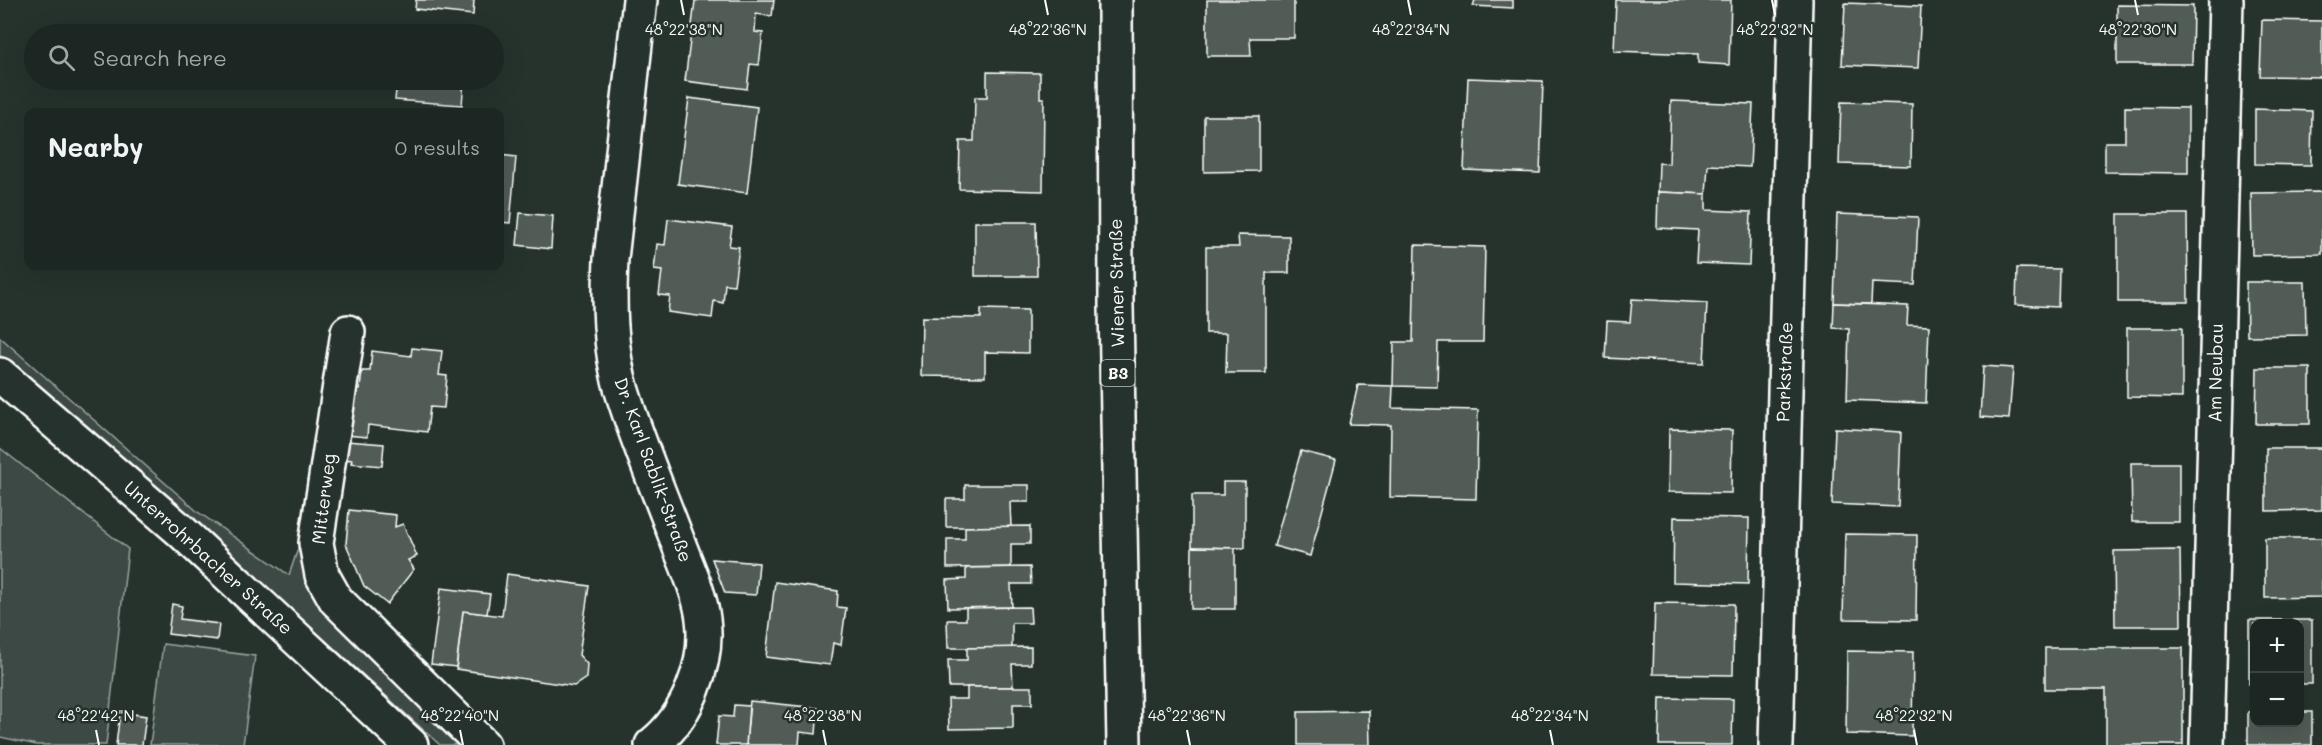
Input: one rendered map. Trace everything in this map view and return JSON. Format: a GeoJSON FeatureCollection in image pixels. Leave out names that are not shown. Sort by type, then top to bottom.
{"type":"FeatureCollection","features":[{"type":"Feature","properties":{"kind":"street","name":"Dr. Karl Sablik-Straße"},"geometry":{"type":"LineString","coordinates":[[640,0],[611,259],[611,324],[622,390],[692,578],[704,631],[700,666],[686,703],[667,733],[652,745]]}},
{"type":"Feature","properties":{"kind":"street","name":"Wiener Straße"},"geometry":{"type":"LineString","coordinates":[[1115,0],[1116,306],[1124,745]]}},
{"type":"Feature","properties":{"kind":"street","name":"Parkstraße"},"geometry":{"type":"LineString","coordinates":[[1776,745],[1796,0]]}},
{"type":"Feature","properties":{"kind":"street","name":"Am Neubau"},"geometry":{"type":"LineString","coordinates":[[2206,745],[2226,0]]}},
{"type":"Feature","properties":{"kind":"street","name":"Mitterweg"},"geometry":{"type":"LineString","coordinates":[[348,332],[316,543],[322,576],[336,600],[483,745]]}},
{"type":"Feature","properties":{"kind":"street","name":"Unterrohrbacher Straße"},"geometry":{"type":"LineString","coordinates":[[0,375],[180,530],[411,745]]}},
{"type":"Feature","properties":{"kind":"shaded area"},"geometry":{"type":"Polygon","coordinates":[[[0,337],[198,512],[289,575],[304,531],[307,579],[312,594],[335,620],[470,745],[440,745],[290,608],[0,355],[0,337]]]}},
{"type":"Feature","properties":{"kind":"shaded area"},"geometry":{"type":"Polygon","coordinates":[[[0,448],[128,549],[106,745],[37,745],[0,737],[0,448]]]}},
{"type":"Feature","properties":{"kind":"shaded area"},"geometry":{"type":"Polygon","coordinates":[[[163,644],[255,656],[243,745],[150,745],[163,644]]]}},
{"type":"Feature","properties":{"kind":"building"},"geometry":{"type":"Polygon","coordinates":[[[416,0],[474,0],[473,15],[415,9],[416,0]]]}},
{"type":"Feature","properties":{"kind":"building"},"geometry":{"type":"Polygon","coordinates":[[[774,0],[772,16],[756,14],[755,32],[763,33],[759,65],[750,64],[747,89],[685,81],[695,1],[774,0]]]}},
{"type":"Feature","properties":{"kind":"building"},"geometry":{"type":"Polygon","coordinates":[[[1207,0],[1294,0],[1294,38],[1250,38],[1251,56],[1207,56],[1207,0]]]}},
{"type":"Feature","properties":{"kind":"building"},"geometry":{"type":"Polygon","coordinates":[[[1475,0],[1513,0],[1513,8],[1473,6],[1475,0]]]}},
{"type":"Feature","properties":{"kind":"building"},"geometry":{"type":"Polygon","coordinates":[[[1616,0],[1731,0],[1729,65],[1698,63],[1698,54],[1614,51],[1616,0]]]}},
{"type":"Feature","properties":{"kind":"building"},"geometry":{"type":"Polygon","coordinates":[[[1845,3],[1921,6],[1918,68],[1842,65],[1845,3]]]}},
{"type":"Feature","properties":{"kind":"building"},"geometry":{"type":"Polygon","coordinates":[[[2117,5],[2193,6],[2192,64],[2117,64],[2117,5]]]}},
{"type":"Feature","properties":{"kind":"building"},"geometry":{"type":"Polygon","coordinates":[[[2262,20],[2322,21],[2322,77],[2260,76],[2262,20]]]}},
{"type":"Feature","properties":{"kind":"building"},"geometry":{"type":"Polygon","coordinates":[[[987,72],[1040,73],[1040,98],[1044,98],[1043,191],[959,189],[960,141],[974,141],[975,97],[987,97],[987,72]]]}},
{"type":"Feature","properties":{"kind":"building"},"geometry":{"type":"Polygon","coordinates":[[[1468,78],[1543,81],[1540,173],[1464,170],[1468,78]]]}},
{"type":"Feature","properties":{"kind":"building"},"geometry":{"type":"Polygon","coordinates":[[[396,90],[463,90],[462,105],[395,100],[396,90]]]}},
{"type":"Feature","properties":{"kind":"building"},"geometry":{"type":"Polygon","coordinates":[[[689,98],[757,107],[747,193],[678,184],[689,98]]]}},
{"type":"Feature","properties":{"kind":"building"},"geometry":{"type":"Polygon","coordinates":[[[1671,101],[1753,104],[1750,167],[1708,165],[1706,194],[1658,192],[1659,163],[1669,164],[1671,101]]]}},
{"type":"Feature","properties":{"kind":"building"},"geometry":{"type":"Polygon","coordinates":[[[1841,102],[1912,104],[1911,166],[1839,164],[1841,102]]]}},
{"type":"Feature","properties":{"kind":"building"},"geometry":{"type":"Polygon","coordinates":[[[2125,107],[2188,108],[2188,173],[2105,172],[2105,142],[2125,142],[2125,107]]]}},
{"type":"Feature","properties":{"kind":"building"},"geometry":{"type":"Polygon","coordinates":[[[2255,109],[2312,111],[2311,165],[2255,164],[2255,109]]]}},
{"type":"Feature","properties":{"kind":"building"},"geometry":{"type":"Polygon","coordinates":[[[1204,116],[1259,116],[1259,171],[1204,172],[1204,116]]]}},
{"type":"Feature","properties":{"kind":"building"},"geometry":{"type":"Polygon","coordinates":[[[504,156],[516,157],[510,223],[504,222],[504,156]]]}},
{"type":"Feature","properties":{"kind":"building"},"geometry":{"type":"Polygon","coordinates":[[[1658,192],[1706,194],[1706,210],[1751,212],[1749,265],[1696,263],[1698,230],[1657,228],[1658,192]]]}},
{"type":"Feature","properties":{"kind":"building"},"geometry":{"type":"Polygon","coordinates":[[[2322,192],[2322,254],[2252,255],[2251,193],[2322,192]]]}},
{"type":"Feature","properties":{"kind":"building"},"geometry":{"type":"Polygon","coordinates":[[[520,213],[553,216],[551,249],[517,245],[520,213]]]}},
{"type":"Feature","properties":{"kind":"building"},"geometry":{"type":"Polygon","coordinates":[[[1837,214],[1918,217],[1915,285],[1872,283],[1871,304],[1834,303],[1837,214]]]}},
{"type":"Feature","properties":{"kind":"building"},"geometry":{"type":"Polygon","coordinates":[[[2118,214],[2187,214],[2188,302],[2118,302],[2118,214]]]}},
{"type":"Feature","properties":{"kind":"building"},"geometry":{"type":"Polygon","coordinates":[[[668,219],[732,227],[729,246],[739,247],[734,285],[725,284],[723,303],[714,301],[712,318],[668,312],[670,296],[659,295],[662,271],[654,270],[657,244],[665,245],[668,219]]]}},
{"type":"Feature","properties":{"kind":"building"},"geometry":{"type":"Polygon","coordinates":[[[975,222],[1036,222],[1037,276],[975,276],[975,222]]]}},
{"type":"Feature","properties":{"kind":"building"},"geometry":{"type":"Polygon","coordinates":[[[1238,235],[1289,236],[1289,273],[1266,273],[1266,373],[1226,373],[1227,333],[1206,333],[1206,247],[1239,247],[1238,235]]]}},
{"type":"Feature","properties":{"kind":"building"},"geometry":{"type":"Polygon","coordinates":[[[1415,245],[1485,247],[1483,342],[1438,342],[1437,387],[1393,386],[1394,342],[1413,342],[1415,245]]]}},
{"type":"Feature","properties":{"kind":"building"},"geometry":{"type":"Polygon","coordinates":[[[2017,268],[2059,269],[2058,307],[2016,305],[2017,268]]]}},
{"type":"Feature","properties":{"kind":"building"},"geometry":{"type":"Polygon","coordinates":[[[2246,282],[2305,282],[2306,335],[2247,336],[2246,282]]]}},
{"type":"Feature","properties":{"kind":"building"},"geometry":{"type":"Polygon","coordinates":[[[1632,299],[1707,303],[1704,363],[1605,358],[1607,321],[1630,322],[1632,299]]]}},
{"type":"Feature","properties":{"kind":"building"},"geometry":{"type":"Polygon","coordinates":[[[1834,303],[1908,306],[1907,325],[1929,326],[1926,403],[1847,400],[1849,329],[1833,328],[1834,303]]]}},
{"type":"Feature","properties":{"kind":"building"},"geometry":{"type":"Polygon","coordinates":[[[981,309],[1028,310],[1028,353],[985,352],[985,377],[921,376],[922,317],[981,318],[981,309]]]}},
{"type":"Feature","properties":{"kind":"building"},"geometry":{"type":"Polygon","coordinates":[[[2127,328],[2182,328],[2182,398],[2127,397],[2127,328]]]}},
{"type":"Feature","properties":{"kind":"building"},"geometry":{"type":"Polygon","coordinates":[[[412,348],[442,351],[439,375],[447,376],[444,408],[430,407],[427,432],[368,425],[367,437],[346,435],[351,388],[360,389],[362,371],[370,371],[372,351],[411,356],[412,348]]]}},
{"type":"Feature","properties":{"kind":"building"},"geometry":{"type":"Polygon","coordinates":[[[1983,366],[2013,368],[2009,419],[1980,417],[1983,366]]]}},
{"type":"Feature","properties":{"kind":"building"},"geometry":{"type":"Polygon","coordinates":[[[2257,368],[2310,368],[2310,424],[2256,424],[2257,368]]]}},
{"type":"Feature","properties":{"kind":"building"},"geometry":{"type":"Polygon","coordinates":[[[1358,385],[1393,386],[1392,408],[1478,410],[1476,499],[1390,497],[1391,425],[1349,424],[1358,385]]]}},
{"type":"Feature","properties":{"kind":"building"},"geometry":{"type":"Polygon","coordinates":[[[1835,428],[1901,432],[1898,507],[1832,504],[1835,428]]]}},
{"type":"Feature","properties":{"kind":"building"},"geometry":{"type":"Polygon","coordinates":[[[1669,429],[1732,430],[1731,493],[1668,492],[1669,429]]]}},
{"type":"Feature","properties":{"kind":"building"},"geometry":{"type":"Polygon","coordinates":[[[346,441],[384,444],[382,466],[351,463],[352,460],[344,459],[346,441]]]}},
{"type":"Feature","properties":{"kind":"building"},"geometry":{"type":"Polygon","coordinates":[[[2266,448],[2322,448],[2322,510],[2266,511],[2266,448]]]}},
{"type":"Feature","properties":{"kind":"building"},"geometry":{"type":"Polygon","coordinates":[[[1301,451],[1336,460],[1310,556],[1274,546],[1301,451]]]}},
{"type":"Feature","properties":{"kind":"building"},"geometry":{"type":"Polygon","coordinates":[[[2131,463],[2179,463],[2179,522],[2132,522],[2131,463]]]}},
{"type":"Feature","properties":{"kind":"building"},"geometry":{"type":"Polygon","coordinates":[[[1223,482],[1245,482],[1245,548],[1192,547],[1192,495],[1223,495],[1223,482]]]}},
{"type":"Feature","properties":{"kind":"building"},"geometry":{"type":"Polygon","coordinates":[[[965,485],[1029,485],[1029,502],[1010,502],[1011,527],[946,527],[946,499],[965,499],[965,485]]]}},
{"type":"Feature","properties":{"kind":"building"},"geometry":{"type":"Polygon","coordinates":[[[349,510],[396,515],[395,527],[403,524],[417,556],[408,560],[414,569],[387,604],[364,586],[346,544],[349,510]]]}},
{"type":"Feature","properties":{"kind":"building"},"geometry":{"type":"Polygon","coordinates":[[[1674,517],[1749,518],[1748,584],[1673,582],[1674,517]]]}},
{"type":"Feature","properties":{"kind":"building"},"geometry":{"type":"Polygon","coordinates":[[[1030,526],[1030,544],[1011,544],[1011,567],[947,568],[947,539],[965,539],[965,527],[1030,526]]]}},
{"type":"Feature","properties":{"kind":"building"},"geometry":{"type":"Polygon","coordinates":[[[1845,534],[1917,535],[1916,620],[1843,619],[1845,534]]]}},
{"type":"Feature","properties":{"kind":"building"},"geometry":{"type":"Polygon","coordinates":[[[2265,538],[2322,538],[2322,597],[2265,598],[2265,538]]]}},
{"type":"Feature","properties":{"kind":"building"},"geometry":{"type":"Polygon","coordinates":[[[1192,547],[1235,548],[1235,609],[1191,609],[1192,547]]]}},
{"type":"Feature","properties":{"kind":"building"},"geometry":{"type":"Polygon","coordinates":[[[2180,550],[2181,626],[2115,626],[2114,551],[2180,550]]]}},
{"type":"Feature","properties":{"kind":"building"},"geometry":{"type":"Polygon","coordinates":[[[712,559],[759,563],[756,595],[725,593],[712,559]]]}},
{"type":"Feature","properties":{"kind":"building"},"geometry":{"type":"Polygon","coordinates":[[[1030,567],[1031,584],[1011,584],[1012,607],[948,608],[947,580],[966,579],[966,568],[1030,567]]]}},
{"type":"Feature","properties":{"kind":"building"},"geometry":{"type":"Polygon","coordinates":[[[507,574],[589,586],[579,655],[587,664],[586,678],[574,686],[456,669],[463,611],[502,616],[507,574]]]}},
{"type":"Feature","properties":{"kind":"building"},"geometry":{"type":"Polygon","coordinates":[[[775,582],[838,591],[837,607],[846,608],[841,645],[833,643],[830,665],[766,657],[775,582]]]}},
{"type":"Feature","properties":{"kind":"building"},"geometry":{"type":"Polygon","coordinates":[[[441,588],[490,594],[487,614],[463,611],[456,667],[431,664],[441,588]]]}},
{"type":"Feature","properties":{"kind":"building"},"geometry":{"type":"Polygon","coordinates":[[[1655,603],[1734,604],[1733,675],[1653,674],[1655,603]]]}},
{"type":"Feature","properties":{"kind":"building"},"geometry":{"type":"Polygon","coordinates":[[[172,604],[182,606],[180,619],[219,624],[217,640],[168,634],[172,604]]]}},
{"type":"Feature","properties":{"kind":"building"},"geometry":{"type":"Polygon","coordinates":[[[1030,607],[1031,623],[1012,623],[1012,648],[948,648],[947,620],[966,620],[966,608],[1030,607]]]}},
{"type":"Feature","properties":{"kind":"building"},"geometry":{"type":"Polygon","coordinates":[[[2249,620],[2250,620],[2250,684],[2249,620]]]}},
{"type":"Feature","properties":{"kind":"building"},"geometry":{"type":"Polygon","coordinates":[[[2304,620],[2312,620],[2312,684],[2304,684],[2304,620]]]}},
{"type":"Feature","properties":{"kind":"building"},"geometry":{"type":"Polygon","coordinates":[[[1031,647],[1031,664],[1012,664],[1013,687],[949,687],[948,660],[967,660],[967,648],[1031,647]]]}},
{"type":"Feature","properties":{"kind":"building"},"geometry":{"type":"Polygon","coordinates":[[[2045,648],[2183,648],[2183,745],[2106,745],[2106,689],[2045,689],[2045,648]]]}},
{"type":"Feature","properties":{"kind":"building"},"geometry":{"type":"Polygon","coordinates":[[[1847,651],[1913,652],[1912,736],[1846,734],[1847,651]]]}},
{"type":"Feature","properties":{"kind":"building"},"geometry":{"type":"Polygon","coordinates":[[[967,687],[1032,687],[1032,704],[1013,704],[1013,728],[949,729],[948,699],[967,699],[967,687]]]}},
{"type":"Feature","properties":{"kind":"building"},"geometry":{"type":"Polygon","coordinates":[[[1660,698],[1733,699],[1732,745],[1659,745],[1660,698]]]}},
{"type":"Feature","properties":{"kind":"building"},"geometry":{"type":"Polygon","coordinates":[[[750,701],[818,708],[816,734],[800,732],[799,745],[746,745],[750,701]]]}},
{"type":"Feature","properties":{"kind":"building"},"geometry":{"type":"Polygon","coordinates":[[[734,705],[749,706],[746,745],[716,745],[719,716],[733,717],[734,705]]]}},
{"type":"Feature","properties":{"kind":"building"},"geometry":{"type":"Polygon","coordinates":[[[1369,711],[1370,745],[1298,745],[1298,712],[1369,711]]]}},
{"type":"Feature","properties":{"kind":"building"},"geometry":{"type":"Polygon","coordinates":[[[120,712],[146,716],[142,745],[116,745],[120,712]]]}},
{"type":"Feature","properties":{"kind":"building"},"geometry":{"type":"Polygon","coordinates":[[[2248,712],[2250,712],[2250,727],[2304,727],[2304,712],[2312,712],[2312,745],[2248,745],[2248,712]]]}}]}
